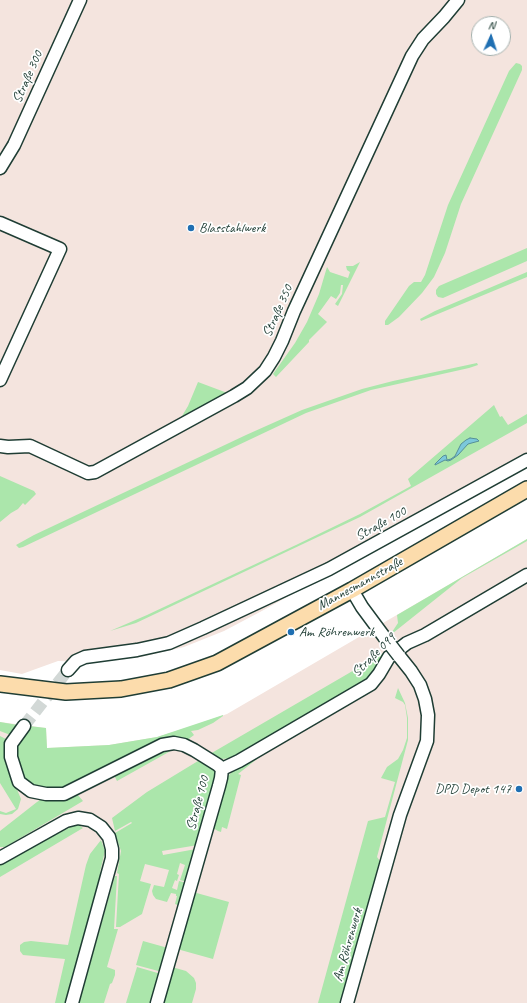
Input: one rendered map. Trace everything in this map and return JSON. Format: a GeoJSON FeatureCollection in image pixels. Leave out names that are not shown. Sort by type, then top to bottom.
{"type":"FeatureCollection","features":[{"type":"Feature","properties":{"kind":"main road","name":"Mannesmannstraße"},"geometry":{"type":"LineString","coordinates":[[6,685],[66,692],[121,689],[169,680],[217,663],[352,590],[527,489]]}},
{"type":"Feature","properties":{"kind":"street","name":"Straße 300"},"geometry":{"type":"LineString","coordinates":[[1,168],[14,145],[80,0]]}},
{"type":"Feature","properties":{"kind":"street","name":"Straße 350"},"geometry":{"type":"LineString","coordinates":[[0,446],[30,446],[88,473],[96,472],[234,396],[247,388],[265,371],[282,341],[294,311],[412,56],[423,39],[458,0]]}},
{"type":"Feature","properties":{"kind":"street"},"geometry":{"type":"LineString","coordinates":[[0,223],[60,249],[0,380]]}},
{"type":"Feature","properties":{"kind":"street","name":"Straße 100"},"geometry":{"type":"LineString","coordinates":[[68,670],[76,661],[85,657],[137,650],[169,643],[203,628],[329,569],[527,460]]}},
{"type":"Feature","properties":{"kind":"street","name":"Straße 099"},"geometry":{"type":"LineString","coordinates":[[222,769],[239,761],[371,684],[389,658],[407,643],[424,635],[527,575]]}},
{"type":"Feature","properties":{"kind":"street","name":"Am Röhrenwerk"},"geometry":{"type":"LineString","coordinates":[[347,1003],[400,815],[427,741],[428,715],[420,685],[362,607],[352,590]]}},
{"type":"Feature","properties":{"kind":"street","name":"Straße 100"},"geometry":{"type":"LineString","coordinates":[[24,726],[11,744],[11,757],[19,782],[31,791],[46,794],[64,794],[162,745],[174,743],[184,745],[194,750],[222,769],[222,778],[157,1003]]}},
{"type":"Feature","properties":{"kind":"street"},"geometry":{"type":"LineString","coordinates":[[0,858],[66,821],[78,818],[90,820],[101,827],[109,837],[112,849],[112,858],[72,1003]]}},
{"type":"Feature","properties":{"kind":"shaded area"},"geometry":{"type":"Polygon","coordinates":[[[0,0],[527,0],[527,464],[224,631],[184,647],[141,657],[86,662],[58,661],[22,674],[0,670],[0,0]]]}},
{"type":"Feature","properties":{"kind":"shaded area"},"geometry":{"type":"Polygon","coordinates":[[[527,539],[527,1003],[0,1003],[0,722],[46,728],[47,748],[109,745],[157,737],[190,727],[227,714],[527,539]]]}},
{"type":"Feature","properties":{"kind":"green space"},"geometry":{"type":"Polygon","coordinates":[[[516,63],[522,66],[522,70],[461,204],[445,253],[434,277],[422,293],[399,317],[388,325],[385,325],[385,321],[409,286],[414,282],[421,282],[425,275],[448,205],[509,71],[516,63]]]}},
{"type":"Feature","properties":{"kind":"green space"},"geometry":{"type":"Polygon","coordinates":[[[527,248],[527,261],[443,298],[438,297],[436,294],[436,290],[439,286],[527,248]]]}},
{"type":"Feature","properties":{"kind":"green space"},"geometry":{"type":"Polygon","coordinates":[[[360,262],[338,306],[335,304],[342,294],[343,285],[341,285],[340,293],[336,299],[331,296],[318,314],[327,322],[276,377],[273,374],[295,343],[307,322],[319,294],[327,267],[330,272],[348,278],[350,272],[347,270],[346,266],[353,266],[360,262]]]}},
{"type":"Feature","properties":{"kind":"green space"},"geometry":{"type":"Polygon","coordinates":[[[527,272],[527,277],[421,321],[420,319],[435,311],[527,272]]]}},
{"type":"Feature","properties":{"kind":"green space"},"geometry":{"type":"Polygon","coordinates":[[[477,363],[478,365],[469,368],[371,390],[306,413],[23,547],[19,548],[16,545],[34,535],[302,410],[362,389],[477,363]]]}},
{"type":"Feature","properties":{"kind":"green space"},"geometry":{"type":"Polygon","coordinates":[[[198,382],[230,394],[179,421],[188,406],[198,382]]]}},
{"type":"Feature","properties":{"kind":"green space"},"geometry":{"type":"Polygon","coordinates":[[[494,405],[500,417],[502,416],[508,425],[527,414],[527,423],[360,517],[136,623],[110,631],[296,545],[360,514],[411,486],[408,479],[494,405]]]}},
{"type":"Feature","properties":{"kind":"green space"},"geometry":{"type":"Polygon","coordinates":[[[0,476],[34,491],[36,494],[25,505],[23,503],[18,509],[0,522],[0,476]]]}},
{"type":"Feature","properties":{"kind":"green space"},"geometry":{"type":"Polygon","coordinates":[[[527,539],[527,541],[462,578],[393,633],[392,632],[398,623],[397,615],[527,539]]]}},
{"type":"Feature","properties":{"kind":"green space"},"geometry":{"type":"Polygon","coordinates":[[[411,637],[366,681],[233,758],[222,759],[210,754],[411,637]]]}},
{"type":"Feature","properties":{"kind":"green space"},"geometry":{"type":"Polygon","coordinates":[[[398,688],[405,703],[408,718],[408,740],[377,857],[380,861],[340,1003],[318,1003],[368,821],[385,817],[395,782],[381,778],[387,767],[398,759],[407,738],[407,718],[405,705],[403,702],[395,698],[398,688]]]}},
{"type":"Feature","properties":{"kind":"green space"},"geometry":{"type":"Polygon","coordinates":[[[223,715],[213,723],[198,730],[191,731],[194,735],[186,741],[179,737],[173,737],[67,787],[54,790],[32,785],[23,777],[15,753],[15,748],[29,726],[46,728],[47,748],[109,745],[157,737],[223,715]]]}},
{"type":"Feature","properties":{"kind":"green space"},"geometry":{"type":"Polygon","coordinates":[[[0,722],[18,725],[13,736],[0,731],[0,722]]]}},
{"type":"Feature","properties":{"kind":"green space"},"geometry":{"type":"Polygon","coordinates":[[[0,736],[8,741],[8,768],[21,799],[18,809],[12,814],[6,815],[0,814],[0,811],[6,813],[16,809],[0,783],[0,736]]]}},
{"type":"Feature","properties":{"kind":"green space"},"geometry":{"type":"Polygon","coordinates":[[[176,748],[117,781],[114,775],[163,750],[176,748]]]}},
{"type":"Feature","properties":{"kind":"green space"},"geometry":{"type":"Polygon","coordinates":[[[254,758],[257,759],[238,774],[241,775],[227,829],[222,827],[221,832],[218,831],[213,828],[226,778],[237,767],[254,758]]]}},
{"type":"Feature","properties":{"kind":"green space"},"geometry":{"type":"Polygon","coordinates":[[[198,761],[205,762],[213,767],[216,776],[198,845],[162,851],[163,855],[196,849],[187,882],[180,880],[185,865],[180,863],[177,874],[179,875],[172,888],[177,890],[179,881],[187,883],[180,906],[175,904],[176,894],[171,893],[167,902],[156,899],[153,895],[152,891],[154,885],[164,887],[169,870],[145,864],[140,881],[151,884],[142,914],[120,927],[116,927],[119,874],[117,873],[121,851],[115,833],[132,823],[131,822],[115,831],[112,818],[147,792],[198,761]]]}},
{"type":"Feature","properties":{"kind":"green space"},"geometry":{"type":"Polygon","coordinates":[[[77,794],[83,801],[5,847],[0,847],[0,831],[37,802],[40,800],[77,794]]]}},
{"type":"Feature","properties":{"kind":"green space"},"geometry":{"type":"Polygon","coordinates":[[[77,824],[83,828],[0,877],[0,865],[42,841],[77,824]]]}},
{"type":"Feature","properties":{"kind":"green space"},"geometry":{"type":"Polygon","coordinates":[[[101,840],[105,851],[100,872],[102,873],[65,1003],[55,1003],[65,959],[23,955],[20,951],[20,945],[24,942],[31,941],[68,945],[86,865],[90,854],[101,840]]]}},
{"type":"Feature","properties":{"kind":"green space"},"geometry":{"type":"Polygon","coordinates":[[[115,876],[117,876],[114,929],[118,929],[107,967],[115,970],[115,975],[112,983],[110,984],[104,1003],[79,1003],[115,876]]]}},
{"type":"Feature","properties":{"kind":"green space"},"geometry":{"type":"Polygon","coordinates":[[[193,892],[229,902],[213,959],[177,949],[193,892]]]}},
{"type":"Feature","properties":{"kind":"green space"},"geometry":{"type":"Polygon","coordinates":[[[143,941],[168,948],[162,972],[136,965],[143,941]]]}},
{"type":"Feature","properties":{"kind":"green space"},"geometry":{"type":"Polygon","coordinates":[[[137,967],[161,974],[153,1003],[126,1003],[137,967]]]}},
{"type":"Feature","properties":{"kind":"green space"},"geometry":{"type":"Polygon","coordinates":[[[172,967],[186,971],[194,978],[196,989],[192,1003],[162,1003],[172,967]]]}},
{"type":"Feature","properties":{"kind":"water"},"geometry":{"type":"Polygon","coordinates":[[[470,438],[477,439],[479,441],[468,444],[451,460],[448,461],[445,460],[435,465],[443,456],[446,455],[447,460],[455,456],[461,444],[470,438]]]}},
{"type":"Feature","properties":{"kind":"tunnel"},"geometry":{"type":"LineString","coordinates":[[24,726],[68,670]]}},
{"type":"Feature","properties":{"kind":"place","name":"Blasstahlwerk"},"geometry":{"type":"Point","coordinates":[191,228]}},
{"type":"Feature","properties":{"kind":"place","name":"Am Röhrenwerk"},"geometry":{"type":"Point","coordinates":[291,632]}},
{"type":"Feature","properties":{"kind":"place","name":"DPD Depot 147"},"geometry":{"type":"Point","coordinates":[519,789]}}]}
